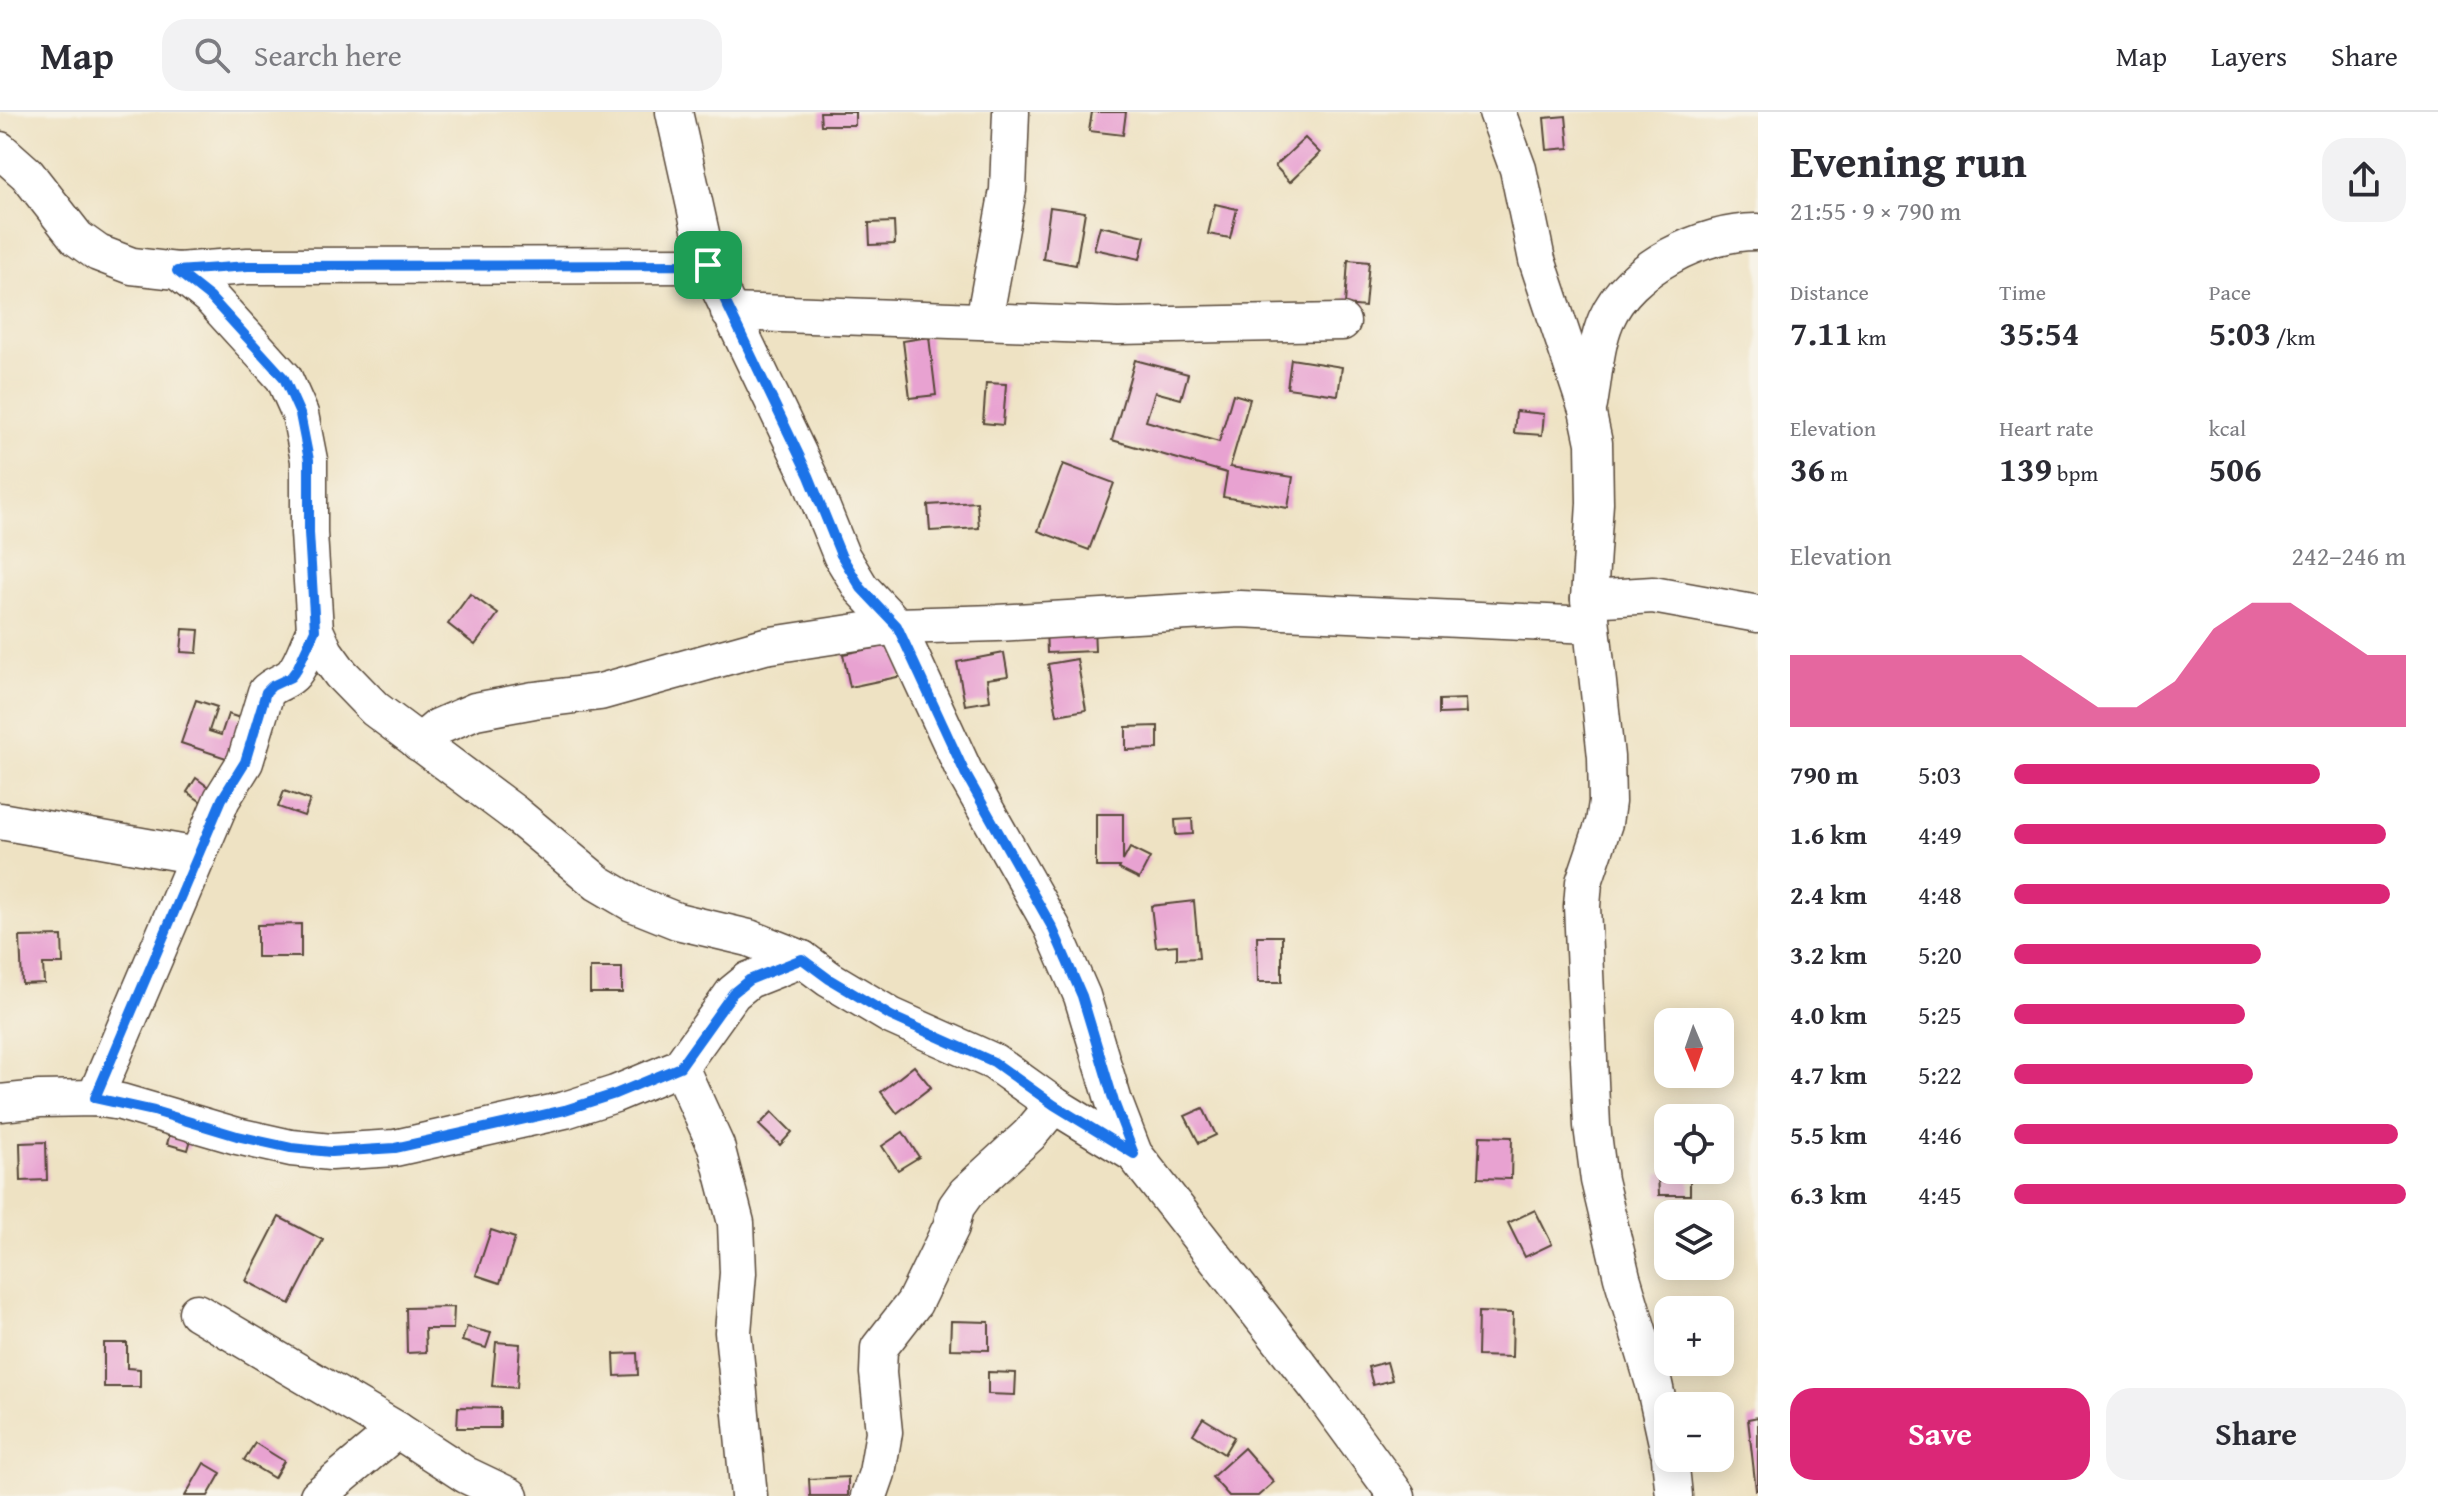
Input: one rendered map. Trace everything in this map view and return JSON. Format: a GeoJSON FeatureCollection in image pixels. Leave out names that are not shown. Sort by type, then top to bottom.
{"type":"FeatureCollection","features":[{"type":"Feature","properties":{"kind":"street"},"geometry":{"type":"LineString","coordinates":[[674,112],[708,265],[809,476],[841,555],[861,588],[897,626],[965,773],[1052,927],[1082,996],[1114,1102],[1134,1154],[1323,1395],[1397,1496]]}},
{"type":"Feature","properties":{"kind":"street"},"geometry":{"type":"LineString","coordinates":[[984,321],[1008,190],[1011,112]]}},
{"type":"Feature","properties":{"kind":"street"},"geometry":{"type":"LineString","coordinates":[[1497,112],[1518,169],[1537,260],[1587,410],[1594,443],[1595,503],[1590,612],[1606,757],[1607,802],[1604,823],[1584,882],[1582,906],[1592,1126],[1608,1221],[1656,1392]]}},
{"type":"Feature","properties":{"kind":"street"},"geometry":{"type":"LineString","coordinates":[[0,150],[27,174],[77,238],[98,253],[132,266],[177,271],[248,266],[708,265]]}},
{"type":"Feature","properties":{"kind":"street"},"geometry":{"type":"LineString","coordinates":[[1587,410],[1605,322],[1617,299],[1638,277],[1669,258],[1718,236],[1758,232]]}},
{"type":"Feature","properties":{"kind":"street"},"geometry":{"type":"LineString","coordinates":[[177,271],[211,298],[284,378],[300,414],[309,460],[309,533],[315,630],[325,652],[341,674],[375,709],[514,813],[598,883],[620,896],[677,921],[749,938],[802,959],[891,1016],[994,1062],[1054,1105],[1134,1154]]}},
{"type":"Feature","properties":{"kind":"street"},"geometry":{"type":"LineString","coordinates":[[729,312],[1031,325],[1342,322]]}},
{"type":"Feature","properties":{"kind":"street"},"geometry":{"type":"LineString","coordinates":[[419,743],[438,727],[475,711],[600,692],[765,646],[897,626],[1240,609],[1590,612],[1653,595],[1758,614]]}},
{"type":"Feature","properties":{"kind":"street"},"geometry":{"type":"LineString","coordinates":[[95,1098],[222,799],[245,762],[266,692],[291,677],[315,630]]}},
{"type":"Feature","properties":{"kind":"street"},"geometry":{"type":"LineString","coordinates":[[0,821],[198,856]]}},
{"type":"Feature","properties":{"kind":"street"},"geometry":{"type":"LineString","coordinates":[[0,1103],[95,1098],[291,1148],[331,1152],[395,1148],[565,1110],[615,1094],[680,1067],[733,993],[749,980],[802,959]]}},
{"type":"Feature","properties":{"kind":"street"},"geometry":{"type":"LineString","coordinates":[[680,1067],[716,1146],[736,1223],[738,1273],[733,1332],[749,1496]]}},
{"type":"Feature","properties":{"kind":"street"},"geometry":{"type":"LineString","coordinates":[[869,1496],[877,1473],[884,1432],[878,1373],[879,1348],[914,1303],[951,1227],[956,1207],[966,1193],[1029,1135],[1054,1105]]}},
{"type":"Feature","properties":{"kind":"street"},"geometry":{"type":"LineString","coordinates":[[197,1312],[397,1430],[466,1475],[510,1496]]}},
{"type":"Feature","properties":{"kind":"street"},"geometry":{"type":"LineString","coordinates":[[318,1496],[397,1430]]}},
{"type":"Feature","properties":{"kind":"street"},"geometry":{"type":"LineString","coordinates":[[1671,1472],[1674,1496]]}},
{"type":"Feature","properties":{"kind":"building"},"geometry":{"type":"Polygon","coordinates":[[[820,112],[855,112],[855,125],[821,125],[820,112]]]}},
{"type":"Feature","properties":{"kind":"building"},"geometry":{"type":"Polygon","coordinates":[[[1092,112],[1126,112],[1123,135],[1089,131],[1092,112]]]}},
{"type":"Feature","properties":{"kind":"building"},"geometry":{"type":"Polygon","coordinates":[[[1566,116],[1569,148],[1547,150],[1544,118],[1566,116]]]}},
{"type":"Feature","properties":{"kind":"building"},"geometry":{"type":"Polygon","coordinates":[[[1305,138],[1320,153],[1290,182],[1275,166],[1305,138]]]}},
{"type":"Feature","properties":{"kind":"building"},"geometry":{"type":"Polygon","coordinates":[[[1215,204],[1237,209],[1230,238],[1208,234],[1215,204]]]}},
{"type":"Feature","properties":{"kind":"building"},"geometry":{"type":"Polygon","coordinates":[[[1050,207],[1085,212],[1076,265],[1043,259],[1050,207]]]}},
{"type":"Feature","properties":{"kind":"building"},"geometry":{"type":"Polygon","coordinates":[[[894,222],[895,244],[870,245],[869,223],[894,222]]]}},
{"type":"Feature","properties":{"kind":"building"},"geometry":{"type":"Polygon","coordinates":[[[1100,226],[1145,236],[1140,259],[1094,249],[1100,226]]]}},
{"type":"Feature","properties":{"kind":"building"},"geometry":{"type":"Polygon","coordinates":[[[1348,260],[1369,262],[1365,307],[1345,305],[1348,260]]]}},
{"type":"Feature","properties":{"kind":"building"},"geometry":{"type":"Polygon","coordinates":[[[929,337],[936,395],[910,398],[903,341],[929,337]]]}},
{"type":"Feature","properties":{"kind":"building"},"geometry":{"type":"Polygon","coordinates":[[[1291,359],[1342,367],[1338,395],[1287,388],[1291,359]]]}},
{"type":"Feature","properties":{"kind":"building"},"geometry":{"type":"Polygon","coordinates":[[[1135,360],[1188,374],[1181,399],[1155,392],[1146,421],[1219,442],[1233,394],[1250,399],[1230,467],[1293,477],[1288,508],[1223,497],[1227,473],[1112,440],[1135,360]]]}},
{"type":"Feature","properties":{"kind":"building"},"geometry":{"type":"Polygon","coordinates":[[[986,383],[1006,384],[1003,425],[983,423],[986,383]]]}},
{"type":"Feature","properties":{"kind":"building"},"geometry":{"type":"Polygon","coordinates":[[[1516,411],[1544,414],[1542,435],[1514,433],[1516,411]]]}},
{"type":"Feature","properties":{"kind":"building"},"geometry":{"type":"Polygon","coordinates":[[[1063,464],[1114,483],[1089,550],[1038,531],[1063,464]]]}},
{"type":"Feature","properties":{"kind":"building"},"geometry":{"type":"Polygon","coordinates":[[[977,502],[979,528],[930,531],[928,505],[977,502]]]}},
{"type":"Feature","properties":{"kind":"building"},"geometry":{"type":"Polygon","coordinates":[[[470,594],[498,614],[475,645],[448,624],[470,594]]]}},
{"type":"Feature","properties":{"kind":"building"},"geometry":{"type":"Polygon","coordinates":[[[1094,625],[1095,651],[1047,653],[1046,627],[1094,625]]]}},
{"type":"Feature","properties":{"kind":"building"},"geometry":{"type":"Polygon","coordinates":[[[183,629],[199,630],[197,653],[181,652],[183,629]]]}},
{"type":"Feature","properties":{"kind":"building"},"geometry":{"type":"Polygon","coordinates":[[[895,644],[902,676],[850,687],[843,654],[895,644]]]}},
{"type":"Feature","properties":{"kind":"building"},"geometry":{"type":"Polygon","coordinates":[[[1004,653],[1008,676],[987,679],[990,701],[965,705],[957,662],[1004,653]]]}},
{"type":"Feature","properties":{"kind":"building"},"geometry":{"type":"Polygon","coordinates":[[[1077,659],[1086,710],[1057,715],[1048,664],[1077,659]]]}},
{"type":"Feature","properties":{"kind":"building"},"geometry":{"type":"Polygon","coordinates":[[[1465,699],[1466,713],[1439,714],[1439,700],[1465,699]]]}},
{"type":"Feature","properties":{"kind":"building"},"geometry":{"type":"Polygon","coordinates":[[[196,700],[217,707],[209,731],[221,735],[228,714],[249,721],[235,761],[181,743],[196,700]]]}},
{"type":"Feature","properties":{"kind":"building"},"geometry":{"type":"Polygon","coordinates":[[[1158,726],[1158,749],[1126,750],[1126,727],[1158,726]]]}},
{"type":"Feature","properties":{"kind":"building"},"geometry":{"type":"Polygon","coordinates":[[[196,778],[218,794],[209,807],[187,792],[196,778]]]}},
{"type":"Feature","properties":{"kind":"building"},"geometry":{"type":"Polygon","coordinates":[[[284,791],[310,800],[304,816],[278,807],[284,791]]]}},
{"type":"Feature","properties":{"kind":"building"},"geometry":{"type":"Polygon","coordinates":[[[1096,814],[1123,814],[1123,861],[1130,848],[1150,858],[1139,879],[1120,867],[1096,867],[1096,814]]]}},
{"type":"Feature","properties":{"kind":"building"},"geometry":{"type":"Polygon","coordinates":[[[1192,819],[1193,834],[1176,835],[1175,820],[1192,819]]]}},
{"type":"Feature","properties":{"kind":"building"},"geometry":{"type":"Polygon","coordinates":[[[1194,901],[1199,958],[1177,959],[1177,945],[1156,947],[1151,906],[1194,901]]]}},
{"type":"Feature","properties":{"kind":"building"},"geometry":{"type":"Polygon","coordinates":[[[301,924],[301,957],[257,957],[257,925],[301,924]]]}},
{"type":"Feature","properties":{"kind":"building"},"geometry":{"type":"Polygon","coordinates":[[[62,936],[63,964],[43,964],[44,983],[22,984],[20,937],[62,936]]]}},
{"type":"Feature","properties":{"kind":"building"},"geometry":{"type":"Polygon","coordinates":[[[1257,936],[1282,936],[1282,982],[1258,982],[1257,936]]]}},
{"type":"Feature","properties":{"kind":"building"},"geometry":{"type":"Polygon","coordinates":[[[590,968],[622,968],[622,993],[590,993],[590,968]]]}},
{"type":"Feature","properties":{"kind":"building"},"geometry":{"type":"Polygon","coordinates":[[[914,1066],[931,1087],[897,1113],[881,1092],[914,1066]]]}},
{"type":"Feature","properties":{"kind":"building"},"geometry":{"type":"Polygon","coordinates":[[[1203,1108],[1216,1135],[1199,1143],[1185,1116],[1203,1108]]]}},
{"type":"Feature","properties":{"kind":"building"},"geometry":{"type":"Polygon","coordinates":[[[772,1112],[792,1132],[780,1145],[759,1125],[772,1112]]]}},
{"type":"Feature","properties":{"kind":"building"},"geometry":{"type":"Polygon","coordinates":[[[173,1123],[194,1129],[188,1150],[167,1144],[173,1123]]]}},
{"type":"Feature","properties":{"kind":"building"},"geometry":{"type":"Polygon","coordinates":[[[903,1132],[919,1157],[898,1170],[882,1146],[903,1132]]]}},
{"type":"Feature","properties":{"kind":"building"},"geometry":{"type":"Polygon","coordinates":[[[1480,1136],[1512,1137],[1511,1179],[1478,1178],[1480,1136]]]}},
{"type":"Feature","properties":{"kind":"building"},"geometry":{"type":"Polygon","coordinates":[[[46,1142],[47,1180],[21,1181],[20,1143],[46,1142]]]}},
{"type":"Feature","properties":{"kind":"building"},"geometry":{"type":"Polygon","coordinates":[[[1658,1184],[1690,1184],[1690,1195],[1659,1195],[1658,1184]]]}},
{"type":"Feature","properties":{"kind":"building"},"geometry":{"type":"Polygon","coordinates":[[[1535,1210],[1552,1244],[1525,1257],[1508,1223],[1535,1210]]]}},
{"type":"Feature","properties":{"kind":"building"},"geometry":{"type":"Polygon","coordinates":[[[279,1217],[323,1240],[290,1304],[246,1281],[279,1217]]]}},
{"type":"Feature","properties":{"kind":"building"},"geometry":{"type":"Polygon","coordinates":[[[491,1230],[515,1238],[500,1283],[476,1275],[491,1230]]]}},
{"type":"Feature","properties":{"kind":"building"},"geometry":{"type":"Polygon","coordinates":[[[454,1307],[453,1329],[425,1329],[426,1352],[407,1353],[406,1308],[454,1307]]]}},
{"type":"Feature","properties":{"kind":"building"},"geometry":{"type":"Polygon","coordinates":[[[1478,1312],[1513,1313],[1512,1357],[1477,1356],[1478,1312]]]}},
{"type":"Feature","properties":{"kind":"building"},"geometry":{"type":"Polygon","coordinates":[[[951,1321],[989,1322],[989,1350],[950,1349],[951,1321]]]}},
{"type":"Feature","properties":{"kind":"building"},"geometry":{"type":"Polygon","coordinates":[[[467,1327],[491,1333],[486,1348],[462,1341],[467,1327]]]}},
{"type":"Feature","properties":{"kind":"building"},"geometry":{"type":"Polygon","coordinates":[[[496,1342],[520,1344],[517,1388],[492,1386],[496,1342]]]}},
{"type":"Feature","properties":{"kind":"building"},"geometry":{"type":"Polygon","coordinates":[[[104,1343],[127,1343],[127,1368],[140,1369],[140,1387],[104,1387],[104,1343]]]}},
{"type":"Feature","properties":{"kind":"building"},"geometry":{"type":"Polygon","coordinates":[[[637,1353],[638,1375],[615,1376],[614,1354],[637,1353]]]}},
{"type":"Feature","properties":{"kind":"building"},"geometry":{"type":"Polygon","coordinates":[[[1387,1362],[1392,1380],[1373,1385],[1368,1367],[1387,1362]]]}},
{"type":"Feature","properties":{"kind":"building"},"geometry":{"type":"Polygon","coordinates":[[[988,1372],[1016,1373],[1015,1395],[988,1394],[988,1372]]]}},
{"type":"Feature","properties":{"kind":"building"},"geometry":{"type":"Polygon","coordinates":[[[458,1407],[500,1408],[500,1428],[457,1428],[458,1407]]]}},
{"type":"Feature","properties":{"kind":"building"},"geometry":{"type":"Polygon","coordinates":[[[1758,1417],[1758,1490],[1756,1490],[1748,1419],[1758,1417]]]}},
{"type":"Feature","properties":{"kind":"building"},"geometry":{"type":"Polygon","coordinates":[[[1203,1418],[1234,1437],[1224,1454],[1193,1434],[1203,1418]]]}},
{"type":"Feature","properties":{"kind":"building"},"geometry":{"type":"Polygon","coordinates":[[[255,1443],[284,1461],[274,1478],[244,1460],[255,1443]]]}},
{"type":"Feature","properties":{"kind":"building"},"geometry":{"type":"Polygon","coordinates":[[[1244,1448],[1274,1482],[1258,1496],[1229,1496],[1212,1477],[1244,1448]]]}},
{"type":"Feature","properties":{"kind":"building"},"geometry":{"type":"Polygon","coordinates":[[[204,1463],[221,1473],[208,1496],[185,1496],[204,1463]]]}},
{"type":"Feature","properties":{"kind":"building"},"geometry":{"type":"Polygon","coordinates":[[[848,1477],[848,1496],[810,1496],[809,1479],[848,1477]]]}},
{"type":"Feature","properties":{"kind":"route"},"geometry":{"type":"LineString","coordinates":[[708,265],[809,476],[841,555],[861,588],[897,626],[965,773],[1052,927],[1082,996],[1114,1102],[1134,1154],[1054,1105],[994,1062],[891,1016],[802,959],[749,980],[733,993],[680,1067],[615,1094],[565,1110],[395,1148],[331,1152],[291,1148],[237,1136],[121,1102],[95,1098],[222,799],[245,762],[266,692],[291,677],[315,630],[309,533],[309,460],[300,414],[284,378],[211,298],[177,271],[248,266],[708,265]]}}]}
